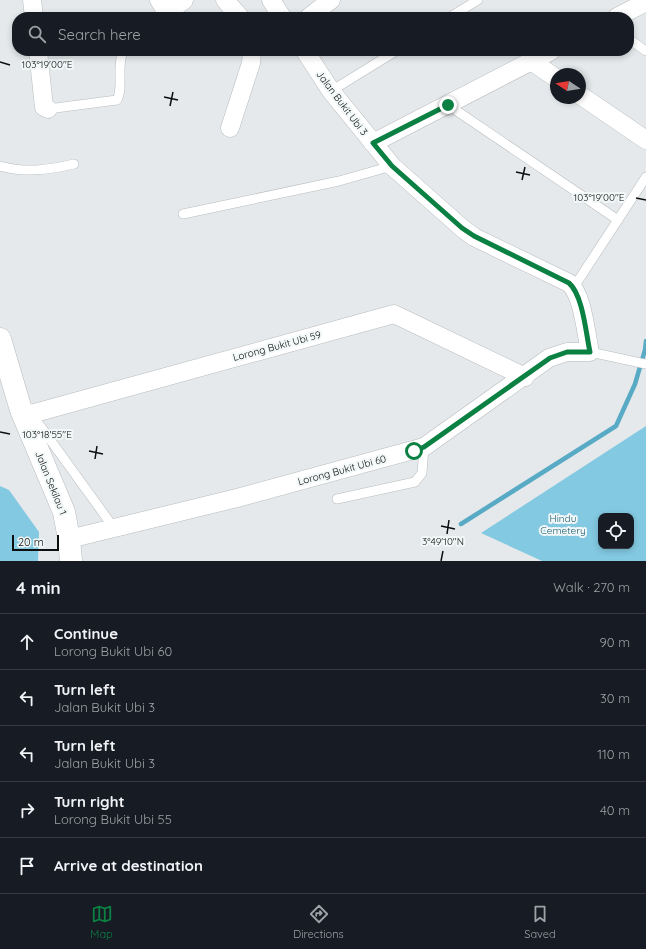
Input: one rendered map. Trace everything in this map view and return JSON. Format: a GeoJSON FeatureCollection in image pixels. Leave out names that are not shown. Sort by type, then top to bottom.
{"type":"FeatureCollection","features":[{"type":"Feature","properties":{"kind":"street"},"geometry":{"type":"LineString","coordinates":[[32,0],[33,12]]}},
{"type":"Feature","properties":{"kind":"street"},"geometry":{"type":"LineString","coordinates":[[162,10],[184,0]]}},
{"type":"Feature","properties":{"kind":"street"},"geometry":{"type":"LineString","coordinates":[[225,0],[236,12]]}},
{"type":"Feature","properties":{"kind":"street"},"geometry":{"type":"LineString","coordinates":[[271,0],[279,12]]}},
{"type":"Feature","properties":{"kind":"street"},"geometry":{"type":"LineString","coordinates":[[315,12],[331,0]]}},
{"type":"Feature","properties":{"kind":"street"},"geometry":{"type":"LineString","coordinates":[[627,12],[646,2]]}},
{"type":"Feature","properties":{"kind":"street"},"geometry":{"type":"LineString","coordinates":[[39,56],[44,107],[48,109]]}},
{"type":"Feature","properties":{"kind":"street"},"geometry":{"type":"LineString","coordinates":[[230,128],[251,63],[252,56]]}},
{"type":"Feature","properties":{"kind":"street","name":"Jalan Bukit Ubi 3"},"geometry":{"type":"LineString","coordinates":[[308,56],[331,91],[392,166],[468,232],[569,283],[574,287]]}},
{"type":"Feature","properties":{"kind":"street"},"geometry":{"type":"LineString","coordinates":[[373,143],[541,56]]}},
{"type":"Feature","properties":{"kind":"street"},"geometry":{"type":"LineString","coordinates":[[531,61],[550,74]]}},
{"type":"Feature","properties":{"kind":"street"},"geometry":{"type":"LineString","coordinates":[[586,99],[646,140]]}},
{"type":"Feature","properties":{"kind":"street"},"geometry":{"type":"LineString","coordinates":[[574,287],[580,304],[590,352]]}},
{"type":"Feature","properties":{"kind":"street","name":"Lorong Bukit Ubi 59"},"geometry":{"type":"LineString","coordinates":[[26,412],[394,314],[525,377]]}},
{"type":"Feature","properties":{"kind":"street","name":"Jalan Sekilau 1"},"geometry":{"type":"LineString","coordinates":[[0,339],[58,496],[70,539],[72,561]]}},
{"type":"Feature","properties":{"kind":"street","name":"Lorong Bukit Ubi 60"},"geometry":{"type":"LineString","coordinates":[[70,539],[237,498],[424,447],[550,358],[559,354],[590,352]]}},
{"type":"Feature","properties":{"kind":"lane"},"geometry":{"type":"LineString","coordinates":[[458,12],[478,0]]}},
{"type":"Feature","properties":{"kind":"lane"},"geometry":{"type":"LineString","coordinates":[[634,43],[646,51]]}},
{"type":"Feature","properties":{"kind":"lane"},"geometry":{"type":"LineString","coordinates":[[48,109],[117,100],[120,92],[121,56]]}},
{"type":"Feature","properties":{"kind":"lane"},"geometry":{"type":"LineString","coordinates":[[331,91],[388,56]]}},
{"type":"Feature","properties":{"kind":"lane"},"geometry":{"type":"LineString","coordinates":[[448,105],[618,220]]}},
{"type":"Feature","properties":{"kind":"lane"},"geometry":{"type":"LineString","coordinates":[[0,166],[19,170],[43,171],[74,164]]}},
{"type":"Feature","properties":{"kind":"lane"},"geometry":{"type":"LineString","coordinates":[[184,214],[339,181],[392,166]]}},
{"type":"Feature","properties":{"kind":"lane"},"geometry":{"type":"LineString","coordinates":[[574,287],[646,177]]}},
{"type":"Feature","properties":{"kind":"lane"},"geometry":{"type":"LineString","coordinates":[[590,352],[646,364]]}},
{"type":"Feature","properties":{"kind":"lane"},"geometry":{"type":"LineString","coordinates":[[26,412],[114,528]]}},
{"type":"Feature","properties":{"kind":"lane"},"geometry":{"type":"LineString","coordinates":[[337,500],[415,482],[422,473],[424,447]]}},
{"type":"Feature","properties":{"kind":"green space","name":"Hindu Cemetery"},"geometry":{"type":"Polygon","coordinates":[[[646,426],[646,561],[542,561],[481,533],[646,426]]]}},
{"type":"Feature","properties":{"kind":"green space"},"geometry":{"type":"Polygon","coordinates":[[[0,486],[9,490],[39,532],[38,561],[0,561],[0,486]]]}},
{"type":"Feature","properties":{"kind":"waterway"},"geometry":{"type":"LineString","coordinates":[[461,524],[616,426],[635,384],[645,350],[646,341]]}},
{"type":"Feature","properties":{"kind":"route"},"geometry":{"type":"LineString","coordinates":[[414,451],[424,447],[550,358],[567,352],[590,352],[580,304],[574,287],[569,283],[474,236],[462,228],[392,166],[373,143],[448,105]]}}]}
